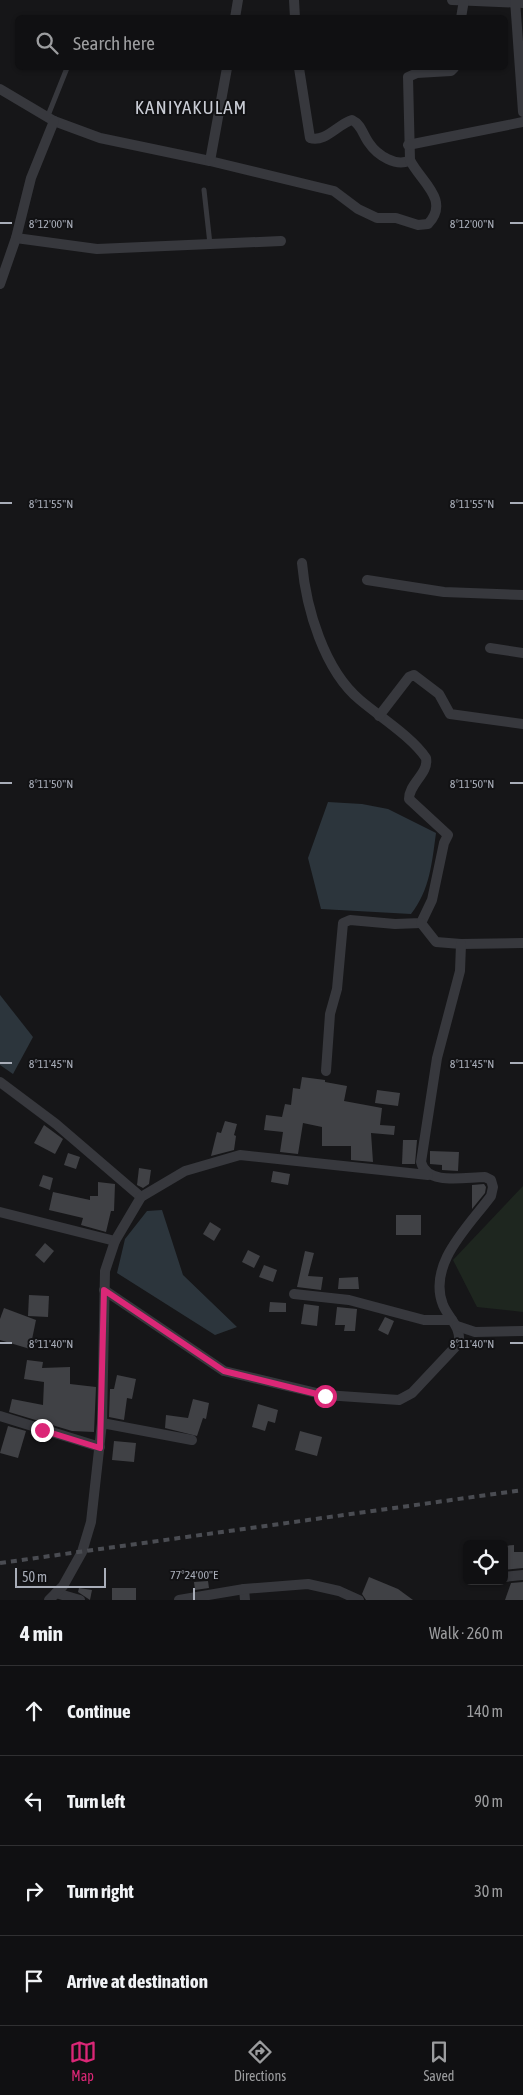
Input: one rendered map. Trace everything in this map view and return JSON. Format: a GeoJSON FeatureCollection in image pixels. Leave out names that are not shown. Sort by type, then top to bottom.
{"type":"FeatureCollection","features":[{"type":"Feature","properties":{"kind":"street"},"geometry":{"type":"LineString","coordinates":[[236,15],[238,0]]}},
{"type":"Feature","properties":{"kind":"street"},"geometry":{"type":"LineString","coordinates":[[294,0],[295,15]]}},
{"type":"Feature","properties":{"kind":"street"},"geometry":{"type":"LineString","coordinates":[[452,0],[518,2],[523,112]]}},
{"type":"Feature","properties":{"kind":"street"},"geometry":{"type":"LineString","coordinates":[[462,15],[464,0]]}},
{"type":"Feature","properties":{"kind":"street"},"geometry":{"type":"LineString","coordinates":[[210,161],[226,70]]}},
{"type":"Feature","properties":{"kind":"street"},"geometry":{"type":"LineString","coordinates":[[299,70],[307,131],[310,138],[315,140],[322,138],[352,120],[357,123],[368,143],[376,150],[395,162],[405,163],[410,160]]}},
{"type":"Feature","properties":{"kind":"street"},"geometry":{"type":"LineString","coordinates":[[0,89],[50,120],[100,138],[210,161],[334,191],[358,209],[377,218],[396,218],[418,225],[428,224],[436,212],[436,197],[415,170],[410,160],[408,145],[408,77],[417,73],[451,72],[452,70]]}},
{"type":"Feature","properties":{"kind":"street"},"geometry":{"type":"LineString","coordinates":[[0,284],[16,238],[31,178],[50,120]]}},
{"type":"Feature","properties":{"kind":"street"},"geometry":{"type":"LineString","coordinates":[[408,145],[523,122]]}},
{"type":"Feature","properties":{"kind":"street"},"geometry":{"type":"LineString","coordinates":[[16,238],[97,249],[281,241]]}},
{"type":"Feature","properties":{"kind":"street"},"geometry":{"type":"LineString","coordinates":[[302,563],[308,603],[335,671],[349,690],[426,758],[426,768],[410,790],[409,799],[448,835],[444,843],[432,900],[421,923]]}},
{"type":"Feature","properties":{"kind":"street"},"geometry":{"type":"LineString","coordinates":[[367,580],[444,592],[523,595]]}},
{"type":"Feature","properties":{"kind":"street"},"geometry":{"type":"LineString","coordinates":[[490,648],[523,654]]}},
{"type":"Feature","properties":{"kind":"street"},"geometry":{"type":"LineString","coordinates":[[379,716],[409,677],[414,675],[439,694],[450,714],[523,724]]}},
{"type":"Feature","properties":{"kind":"street"},"geometry":{"type":"LineString","coordinates":[[326,1071],[330,1014],[336,989],[343,924],[350,920],[395,924],[421,923]]}},
{"type":"Feature","properties":{"kind":"street"},"geometry":{"type":"LineString","coordinates":[[421,923],[434,941],[461,944],[523,944]]}},
{"type":"Feature","properties":{"kind":"street"},"geometry":{"type":"LineString","coordinates":[[428,1175],[423,1171],[421,1162],[437,1058],[460,972],[461,944]]}},
{"type":"Feature","properties":{"kind":"street"},"geometry":{"type":"LineString","coordinates":[[0,1082],[56,1124],[141,1198]]}},
{"type":"Feature","properties":{"kind":"street"},"geometry":{"type":"LineString","coordinates":[[53,1596],[63,1586],[82,1552],[89,1530],[102,1423],[104,1290],[105,1271],[115,1241],[141,1198],[185,1171],[240,1155],[437,1177],[485,1178],[491,1180],[493,1187],[491,1196],[448,1253],[443,1264],[441,1297],[455,1323],[459,1343],[454,1351],[412,1393],[399,1400],[325,1396],[224,1371],[104,1290]]}},
{"type":"Feature","properties":{"kind":"street"},"geometry":{"type":"LineString","coordinates":[[0,1212],[115,1241]]}},
{"type":"Feature","properties":{"kind":"street"},"geometry":{"type":"LineString","coordinates":[[294,1294],[349,1300],[424,1320],[455,1323],[475,1332],[523,1331]]}},
{"type":"Feature","properties":{"kind":"street"},"geometry":{"type":"LineString","coordinates":[[0,1416],[100,1448]]}},
{"type":"Feature","properties":{"kind":"street"},"geometry":{"type":"LineString","coordinates":[[102,1423],[192,1440]]}},
{"type":"Feature","properties":{"kind":"street"},"geometry":{"type":"LineString","coordinates":[[508,1577],[523,1575]]}},
{"type":"Feature","properties":{"kind":"street"},"geometry":{"type":"LineString","coordinates":[[179,1600],[244,1589],[316,1584],[359,1600]]}},
{"type":"Feature","properties":{"kind":"street"},"geometry":{"type":"LineString","coordinates":[[244,1589],[245,1600]]}},
{"type":"Feature","properties":{"kind":"street"},"geometry":{"type":"LineString","coordinates":[[53,1596],[80,1600]]}},
{"type":"Feature","properties":{"kind":"lane"},"geometry":{"type":"LineString","coordinates":[[50,120],[66,70]]}},
{"type":"Feature","properties":{"kind":"lane"},"geometry":{"type":"LineString","coordinates":[[204,190],[210,244]]}},
{"type":"Feature","properties":{"kind":"shaded area"},"geometry":{"type":"Polygon","coordinates":[[[328,802],[362,804],[388,809],[436,833],[426,885],[411,914],[321,909],[308,858],[328,802]]]}},
{"type":"Feature","properties":{"kind":"shaded area"},"geometry":{"type":"Polygon","coordinates":[[[0,995],[33,1037],[13,1074],[0,1065],[0,995]]]}},
{"type":"Feature","properties":{"kind":"shaded area"},"geometry":{"type":"Polygon","coordinates":[[[523,1186],[523,1312],[477,1307],[453,1260],[523,1186]]]}},
{"type":"Feature","properties":{"kind":"shaded area"},"geometry":{"type":"Polygon","coordinates":[[[162,1210],[183,1275],[237,1327],[215,1335],[117,1273],[125,1239],[147,1211],[162,1210]]]}},
{"type":"Feature","properties":{"kind":"building"},"geometry":{"type":"Polygon","coordinates":[[[302,1077],[325,1080],[325,1082],[347,1086],[344,1101],[382,1108],[380,1125],[395,1126],[394,1135],[371,1133],[373,1162],[351,1160],[351,1146],[322,1146],[322,1127],[303,1123],[298,1154],[280,1152],[283,1132],[264,1130],[266,1115],[282,1117],[285,1104],[291,1105],[293,1088],[300,1089],[302,1077]]]}},
{"type":"Feature","properties":{"kind":"building"},"geometry":{"type":"Polygon","coordinates":[[[377,1090],[400,1093],[398,1106],[375,1103],[377,1090]]]}},
{"type":"Feature","properties":{"kind":"building"},"geometry":{"type":"Polygon","coordinates":[[[225,1121],[237,1124],[234,1135],[236,1136],[234,1150],[211,1156],[217,1132],[221,1133],[225,1121]]]}},
{"type":"Feature","properties":{"kind":"building"},"geometry":{"type":"Polygon","coordinates":[[[44,1125],[63,1139],[55,1154],[34,1143],[44,1125]]]}},
{"type":"Feature","properties":{"kind":"building"},"geometry":{"type":"Polygon","coordinates":[[[403,1140],[417,1140],[415,1164],[402,1164],[403,1140]]]}},
{"type":"Feature","properties":{"kind":"building"},"geometry":{"type":"Polygon","coordinates":[[[430,1151],[459,1152],[458,1171],[442,1170],[442,1165],[430,1164],[430,1151]]]}},
{"type":"Feature","properties":{"kind":"building"},"geometry":{"type":"Polygon","coordinates":[[[68,1153],[80,1157],[76,1169],[64,1165],[68,1153]]]}},
{"type":"Feature","properties":{"kind":"building"},"geometry":{"type":"Polygon","coordinates":[[[139,1168],[151,1170],[149,1184],[143,1188],[137,1185],[139,1168]]]}},
{"type":"Feature","properties":{"kind":"building"},"geometry":{"type":"Polygon","coordinates":[[[273,1171],[290,1174],[288,1185],[271,1182],[273,1171]]]}},
{"type":"Feature","properties":{"kind":"building"},"geometry":{"type":"Polygon","coordinates":[[[43,1175],[53,1178],[50,1190],[39,1186],[43,1175]]]}},
{"type":"Feature","properties":{"kind":"building"},"geometry":{"type":"Polygon","coordinates":[[[98,1182],[115,1184],[114,1211],[111,1211],[106,1232],[81,1225],[83,1218],[49,1210],[53,1192],[90,1200],[90,1196],[98,1196],[98,1182]]]}},
{"type":"Feature","properties":{"kind":"building"},"geometry":{"type":"Polygon","coordinates":[[[484,1184],[486,1187],[485,1193],[472,1209],[472,1185],[484,1184]]]}},
{"type":"Feature","properties":{"kind":"building"},"geometry":{"type":"Polygon","coordinates":[[[396,1215],[421,1215],[421,1235],[396,1235],[396,1215]]]}},
{"type":"Feature","properties":{"kind":"building"},"geometry":{"type":"Polygon","coordinates":[[[210,1222],[221,1229],[214,1241],[203,1234],[210,1222]]]}},
{"type":"Feature","properties":{"kind":"building"},"geometry":{"type":"Polygon","coordinates":[[[45,1243],[54,1251],[44,1263],[35,1255],[45,1243]]]}},
{"type":"Feature","properties":{"kind":"building"},"geometry":{"type":"Polygon","coordinates":[[[248,1250],[260,1256],[254,1268],[242,1262],[248,1250]]]}},
{"type":"Feature","properties":{"kind":"building"},"geometry":{"type":"Polygon","coordinates":[[[305,1251],[314,1253],[308,1276],[323,1277],[321,1290],[297,1287],[305,1251]]]}},
{"type":"Feature","properties":{"kind":"building"},"geometry":{"type":"Polygon","coordinates":[[[264,1265],[277,1270],[273,1282],[259,1277],[264,1265]]]}},
{"type":"Feature","properties":{"kind":"building"},"geometry":{"type":"Polygon","coordinates":[[[358,1277],[359,1289],[338,1289],[339,1278],[358,1277]]]}},
{"type":"Feature","properties":{"kind":"building"},"geometry":{"type":"Polygon","coordinates":[[[29,1295],[49,1296],[48,1317],[28,1316],[29,1295]]]}},
{"type":"Feature","properties":{"kind":"building"},"geometry":{"type":"Polygon","coordinates":[[[270,1302],[286,1303],[286,1312],[269,1312],[270,1302]]]}},
{"type":"Feature","properties":{"kind":"building"},"geometry":{"type":"Polygon","coordinates":[[[304,1304],[319,1306],[317,1326],[301,1324],[304,1304]]]}},
{"type":"Feature","properties":{"kind":"building"},"geometry":{"type":"Polygon","coordinates":[[[337,1307],[357,1309],[355,1331],[344,1331],[345,1325],[335,1325],[337,1307]]]}},
{"type":"Feature","properties":{"kind":"building"},"geometry":{"type":"Polygon","coordinates":[[[4,1308],[36,1320],[30,1349],[0,1340],[0,1319],[4,1308]]]}},
{"type":"Feature","properties":{"kind":"building"},"geometry":{"type":"Polygon","coordinates":[[[385,1317],[394,1321],[388,1335],[378,1330],[385,1317]]]}},
{"type":"Feature","properties":{"kind":"building"},"geometry":{"type":"Polygon","coordinates":[[[27,1360],[43,1362],[42,1368],[70,1367],[70,1384],[96,1387],[94,1432],[72,1431],[9,1412],[12,1399],[43,1405],[44,1382],[24,1379],[27,1360]]]}},
{"type":"Feature","properties":{"kind":"building"},"geometry":{"type":"Polygon","coordinates":[[[117,1375],[136,1379],[132,1399],[127,1398],[124,1420],[109,1417],[110,1389],[114,1389],[117,1375]]]}},
{"type":"Feature","properties":{"kind":"building"},"geometry":{"type":"Polygon","coordinates":[[[193,1399],[209,1403],[206,1419],[203,1418],[197,1436],[165,1428],[166,1415],[188,1418],[193,1399]]]}},
{"type":"Feature","properties":{"kind":"building"},"geometry":{"type":"Polygon","coordinates":[[[258,1404],[278,1410],[275,1423],[268,1421],[265,1431],[252,1427],[258,1404]]]}},
{"type":"Feature","properties":{"kind":"building"},"geometry":{"type":"Polygon","coordinates":[[[8,1426],[26,1431],[18,1458],[0,1453],[8,1426]]]}},
{"type":"Feature","properties":{"kind":"building"},"geometry":{"type":"Polygon","coordinates":[[[300,1431],[322,1437],[317,1456],[295,1450],[300,1431]]]}},
{"type":"Feature","properties":{"kind":"building"},"geometry":{"type":"Polygon","coordinates":[[[114,1441],[136,1443],[134,1462],[112,1460],[114,1441]]]}},
{"type":"Feature","properties":{"kind":"building"},"geometry":{"type":"Polygon","coordinates":[[[514,1545],[514,1552],[523,1552],[523,1568],[508,1570],[508,1546],[514,1545]]]}},
{"type":"Feature","properties":{"kind":"building"},"geometry":{"type":"Polygon","coordinates":[[[369,1577],[398,1589],[413,1600],[366,1600],[362,1594],[369,1577]]]}},
{"type":"Feature","properties":{"kind":"building"},"geometry":{"type":"Polygon","coordinates":[[[208,1581],[209,1588],[195,1590],[194,1582],[208,1581]]]}},
{"type":"Feature","properties":{"kind":"building"},"geometry":{"type":"Polygon","coordinates":[[[523,1582],[523,1600],[505,1600],[511,1583],[523,1582]]]}},
{"type":"Feature","properties":{"kind":"building"},"geometry":{"type":"Polygon","coordinates":[[[79,1588],[92,1590],[90,1600],[78,1592],[79,1588]]]}},
{"type":"Feature","properties":{"kind":"building"},"geometry":{"type":"Polygon","coordinates":[[[112,1588],[136,1588],[136,1600],[112,1600],[112,1588]]]}},
{"type":"Feature","properties":{"kind":"railway"},"geometry":{"type":"LineString","coordinates":[[0,1563],[523,1490]]}},
{"type":"Feature","properties":{"kind":"district","name":"KANIYAKULAM"},"geometry":{"type":"Point","coordinates":[191,107]}},
{"type":"Feature","properties":{"kind":"route"},"geometry":{"type":"LineString","coordinates":[[42,1430],[100,1448],[104,1290],[224,1371],[325,1396]]}}]}
